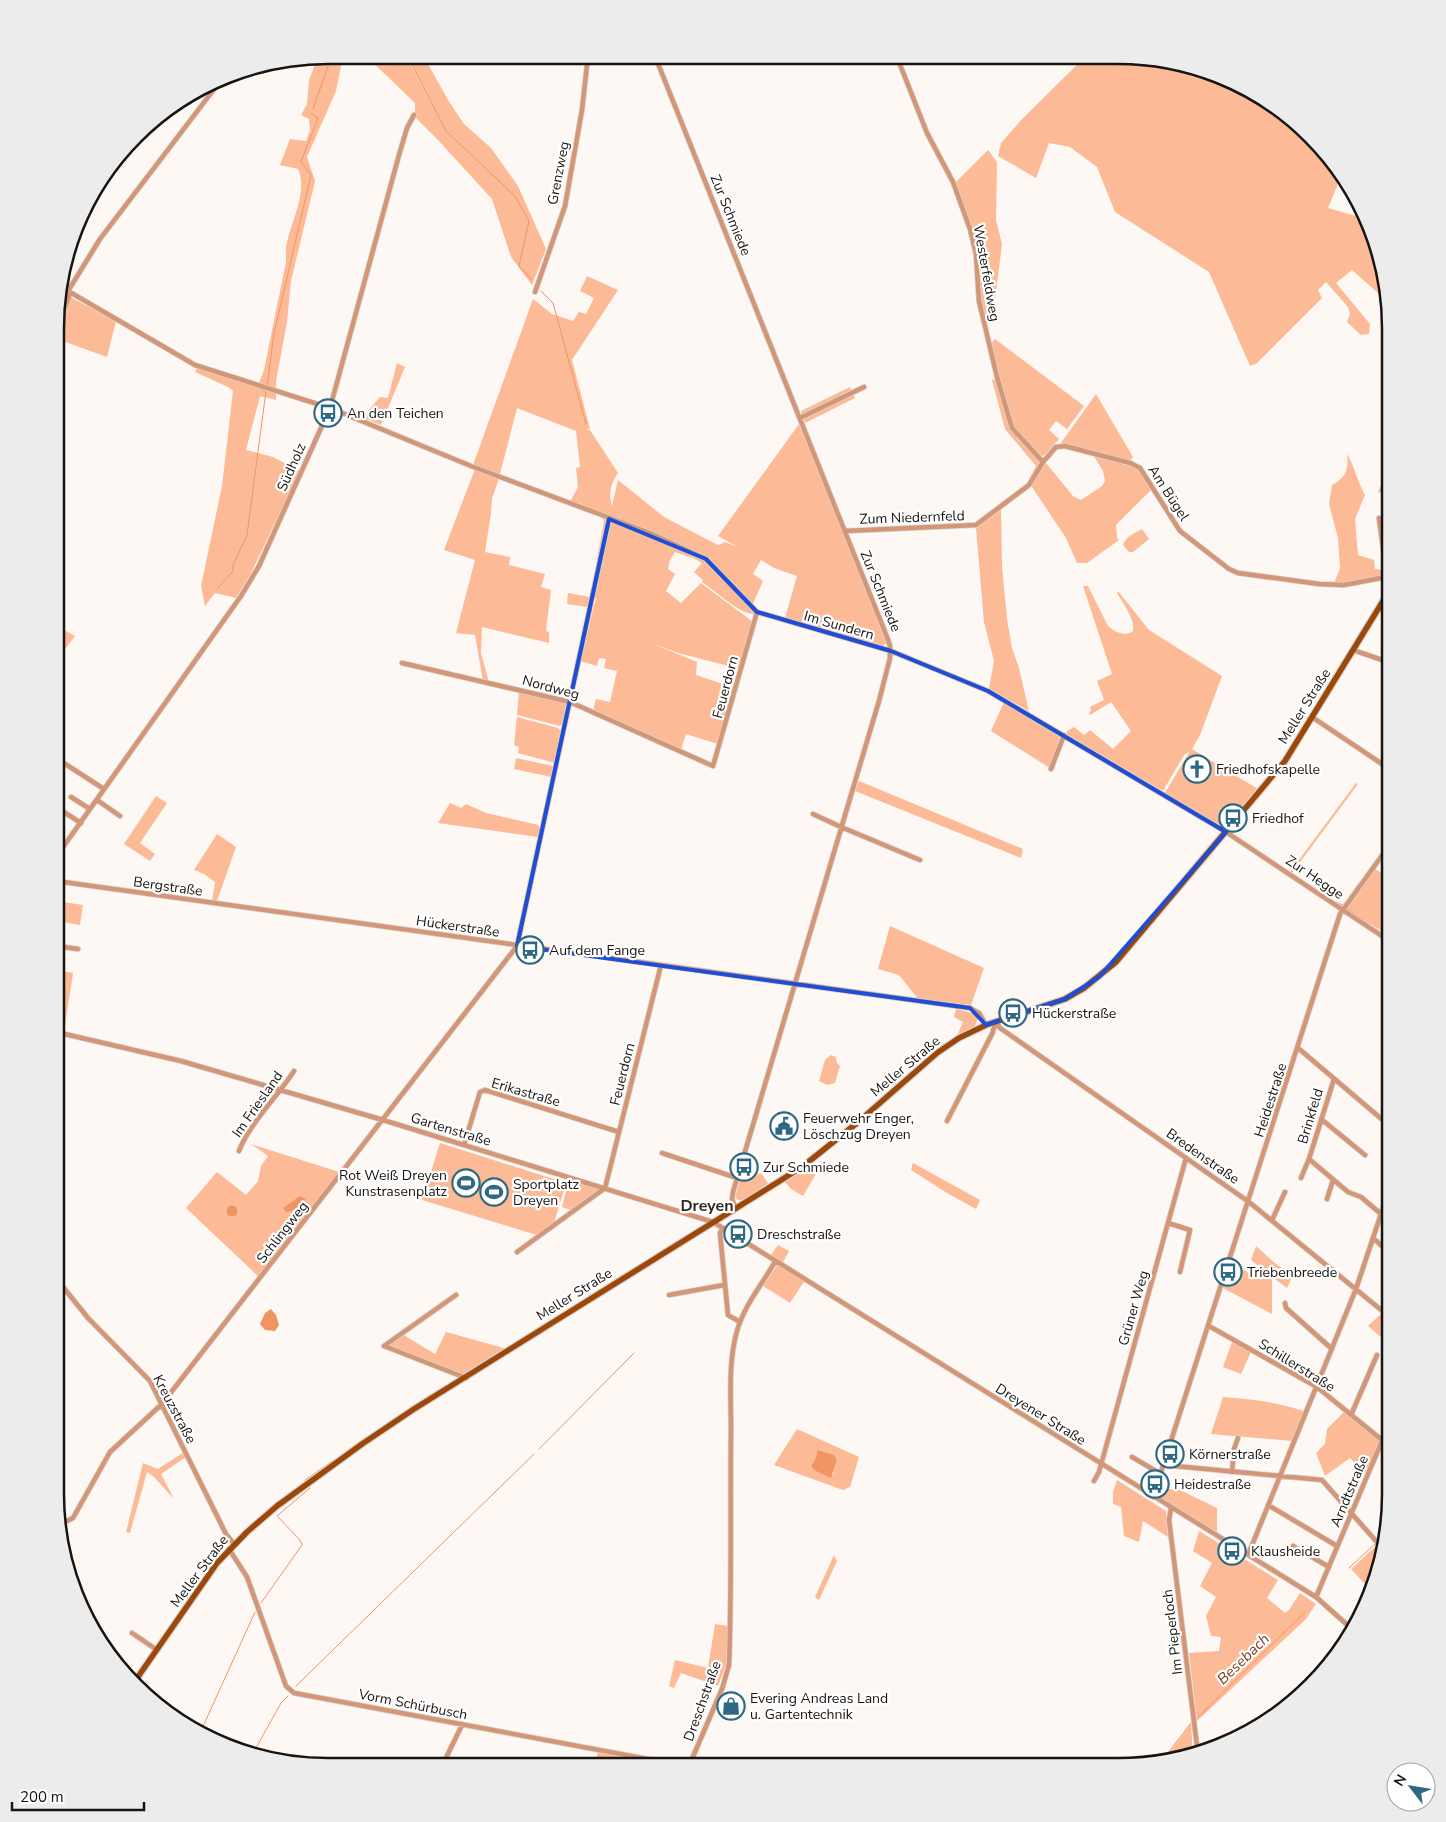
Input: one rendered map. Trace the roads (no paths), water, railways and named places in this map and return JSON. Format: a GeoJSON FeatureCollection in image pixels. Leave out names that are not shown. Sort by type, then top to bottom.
{"type":"FeatureCollection","features":[{"type":"Feature","properties":{"kind":"main road","name":"Meller Straße"},"geometry":{"type":"LineString","coordinates":[[138,1677],[212,1570],[231,1547],[277,1506],[414,1409],[802,1167],[857,1123],[937,1053],[959,1038],[986,1025],[1064,999],[1099,978],[1135,940],[1285,760],[1382,603]]}},
{"type":"Feature","properties":{"kind":"street","name":"Grenzweg"},"geometry":{"type":"LineString","coordinates":[[535,292],[565,206],[582,110],[587,64]]}},
{"type":"Feature","properties":{"kind":"street","name":"Zur Schmiede"},"geometry":{"type":"LineString","coordinates":[[659,64],[891,651],[879,701],[732,1195],[736,1209]]}},
{"type":"Feature","properties":{"kind":"street","name":"Westerfeldweg"},"geometry":{"type":"LineString","coordinates":[[900,64],[927,133],[952,182],[970,229],[976,254],[979,301],[997,378],[1012,428],[1044,462]]}},
{"type":"Feature","properties":{"kind":"street"},"geometry":{"type":"LineString","coordinates":[[66,295],[100,239],[213,90]]}},
{"type":"Feature","properties":{"kind":"street","name":"Südholz"},"geometry":{"type":"LineString","coordinates":[[64,846],[235,604],[254,573],[330,408],[399,155],[407,128],[414,115]]}},
{"type":"Feature","properties":{"kind":"street"},"geometry":{"type":"LineString","coordinates":[[64,307],[68,291]]}},
{"type":"Feature","properties":{"kind":"street"},"geometry":{"type":"LineString","coordinates":[[68,291],[195,365],[330,408]]}},
{"type":"Feature","properties":{"kind":"street"},"geometry":{"type":"LineString","coordinates":[[800,418],[864,387]]}},
{"type":"Feature","properties":{"kind":"street","name":"Im Sundern"},"geometry":{"type":"LineString","coordinates":[[330,408],[470,466],[650,533],[706,559],[757,612],[891,651],[988,691],[1226,832]]}},
{"type":"Feature","properties":{"kind":"street","name":"Am Bügel"},"geometry":{"type":"LineString","coordinates":[[1044,462],[1056,447],[1065,446],[1130,463],[1140,468],[1180,531],[1238,573],[1320,584],[1344,585],[1382,578]]}},
{"type":"Feature","properties":{"kind":"street","name":"Zum Niedernfeld"},"geometry":{"type":"LineString","coordinates":[[845,531],[976,525],[1029,484],[1044,462]]}},
{"type":"Feature","properties":{"kind":"street"},"geometry":{"type":"LineString","coordinates":[[518,946],[609,518]]}},
{"type":"Feature","properties":{"kind":"street"},"geometry":{"type":"LineString","coordinates":[[1379,518],[1382,535]]}},
{"type":"Feature","properties":{"kind":"street","name":"Feuerdorn"},"geometry":{"type":"LineString","coordinates":[[713,766],[757,612]]}},
{"type":"Feature","properties":{"kind":"street"},"geometry":{"type":"LineString","coordinates":[[1353,650],[1382,660]]}},
{"type":"Feature","properties":{"kind":"street","name":"Nordweg"},"geometry":{"type":"LineString","coordinates":[[402,663],[570,702],[713,766]]}},
{"type":"Feature","properties":{"kind":"street"},"geometry":{"type":"LineString","coordinates":[[1312,717],[1382,764]]}},
{"type":"Feature","properties":{"kind":"street"},"geometry":{"type":"LineString","coordinates":[[1051,769],[1064,735]]}},
{"type":"Feature","properties":{"kind":"street"},"geometry":{"type":"LineString","coordinates":[[64,763],[104,789]]}},
{"type":"Feature","properties":{"kind":"street"},"geometry":{"type":"LineString","coordinates":[[71,797],[90,809]]}},
{"type":"Feature","properties":{"kind":"street"},"geometry":{"type":"LineString","coordinates":[[96,800],[120,816]]}},
{"type":"Feature","properties":{"kind":"street"},"geometry":{"type":"LineString","coordinates":[[64,812],[80,823]]}},
{"type":"Feature","properties":{"kind":"street"},"geometry":{"type":"LineString","coordinates":[[813,814],[920,860]]}},
{"type":"Feature","properties":{"kind":"street","name":"Zur Hegge"},"geometry":{"type":"LineString","coordinates":[[1226,832],[1382,936]]}},
{"type":"Feature","properties":{"kind":"street","name":"Heidestraße"},"geometry":{"type":"LineString","coordinates":[[1154,1497],[1342,910],[1382,855]]}},
{"type":"Feature","properties":{"kind":"street","name":"Bergstraße"},"geometry":{"type":"LineString","coordinates":[[64,882],[276,912]]}},
{"type":"Feature","properties":{"kind":"street","name":"Hückerstraße"},"geometry":{"type":"LineString","coordinates":[[276,912],[970,1008],[979,1013],[986,1025]]}},
{"type":"Feature","properties":{"kind":"street","name":"Schlingweg"},"geometry":{"type":"LineString","coordinates":[[65,1521],[73,1518],[110,1452],[162,1404],[518,946]]}},
{"type":"Feature","properties":{"kind":"street"},"geometry":{"type":"LineString","coordinates":[[64,947],[78,949]]}},
{"type":"Feature","properties":{"kind":"street","name":"Feuerdorn"},"geometry":{"type":"LineString","coordinates":[[605,1188],[661,966]]}},
{"type":"Feature","properties":{"kind":"street"},"geometry":{"type":"LineString","coordinates":[[947,1121],[992,1034],[996,1022]]}},
{"type":"Feature","properties":{"kind":"street","name":"Bredenstraße"},"geometry":{"type":"LineString","coordinates":[[996,1022],[1000,1028],[1249,1202],[1382,1311]]}},
{"type":"Feature","properties":{"kind":"street","name":"Gartenstraße"},"geometry":{"type":"LineString","coordinates":[[64,1034],[181,1061],[383,1120],[714,1222]]}},
{"type":"Feature","properties":{"kind":"street"},"geometry":{"type":"LineString","coordinates":[[1298,1048],[1382,1119]]}},
{"type":"Feature","properties":{"kind":"street","name":"Im Friesland"},"geometry":{"type":"LineString","coordinates":[[239,1151],[244,1138],[294,1071]]}},
{"type":"Feature","properties":{"kind":"street","name":"Brinkfeld"},"geometry":{"type":"LineString","coordinates":[[1301,1178],[1309,1159],[1334,1079]]}},
{"type":"Feature","properties":{"kind":"street","name":"Erikastraße"},"geometry":{"type":"LineString","coordinates":[[464,1145],[480,1092],[485,1090],[619,1132]]}},
{"type":"Feature","properties":{"kind":"street"},"geometry":{"type":"LineString","coordinates":[[1321,1119],[1364,1155]]}},
{"type":"Feature","properties":{"kind":"street"},"geometry":{"type":"LineString","coordinates":[[662,1153],[737,1178]]}},
{"type":"Feature","properties":{"kind":"street","name":"Grüner Weg"},"geometry":{"type":"LineString","coordinates":[[1094,1481],[1101,1464],[1186,1158]]}},
{"type":"Feature","properties":{"kind":"street","name":"Brinkfeld"},"geometry":{"type":"LineString","coordinates":[[1309,1159],[1348,1192],[1361,1197],[1380,1214]]}},
{"type":"Feature","properties":{"kind":"street"},"geometry":{"type":"LineString","coordinates":[[1327,1198],[1333,1180]]}},
{"type":"Feature","properties":{"kind":"street"},"geometry":{"type":"LineString","coordinates":[[517,1252],[605,1188]]}},
{"type":"Feature","properties":{"kind":"street"},"geometry":{"type":"LineString","coordinates":[[1272,1220],[1285,1192]]}},
{"type":"Feature","properties":{"kind":"street"},"geometry":{"type":"LineString","coordinates":[[1248,1555],[1356,1289],[1382,1210]]}},
{"type":"Feature","properties":{"kind":"street","name":"Dreyener Straße"},"geometry":{"type":"LineString","coordinates":[[714,1222],[775,1262],[1316,1597],[1347,1625]]}},
{"type":"Feature","properties":{"kind":"street"},"geometry":{"type":"LineString","coordinates":[[1168,1223],[1190,1230],[1180,1272]]}},
{"type":"Feature","properties":{"kind":"street"},"geometry":{"type":"LineString","coordinates":[[723,1228],[720,1233],[728,1315],[740,1322]]}},
{"type":"Feature","properties":{"kind":"street"},"geometry":{"type":"LineString","coordinates":[[1373,1238],[1382,1246]]}},
{"type":"Feature","properties":{"kind":"street","name":"Dreschstraße"},"geometry":{"type":"LineString","coordinates":[[693,1758],[722,1689],[729,1665],[732,1361],[734,1341],[740,1322],[775,1262]]}},
{"type":"Feature","properties":{"kind":"street"},"geometry":{"type":"LineString","coordinates":[[669,1295],[724,1285]]}},
{"type":"Feature","properties":{"kind":"street","name":"Kreuzstraße"},"geometry":{"type":"LineString","coordinates":[[64,1288],[94,1324],[150,1381],[231,1547]]}},
{"type":"Feature","properties":{"kind":"street"},"geometry":{"type":"LineString","coordinates":[[456,1295],[384,1346],[466,1378]]}},
{"type":"Feature","properties":{"kind":"street"},"geometry":{"type":"LineString","coordinates":[[1285,1303],[1286,1308],[1332,1349]]}},
{"type":"Feature","properties":{"kind":"street","name":"Schillerstraße"},"geometry":{"type":"LineString","coordinates":[[1210,1326],[1317,1387],[1382,1440]]}},
{"type":"Feature","properties":{"kind":"street"},"geometry":{"type":"LineString","coordinates":[[1351,1415],[1377,1356]]}},
{"type":"Feature","properties":{"kind":"street"},"geometry":{"type":"LineString","coordinates":[[1232,1472],[1234,1449],[1238,1438]]}},
{"type":"Feature","properties":{"kind":"street","name":"Arndtstraße"},"geometry":{"type":"LineString","coordinates":[[1316,1597],[1382,1440]]}},
{"type":"Feature","properties":{"kind":"street"},"geometry":{"type":"LineString","coordinates":[[1132,1457],[1161,1474]]}},
{"type":"Feature","properties":{"kind":"street"},"geometry":{"type":"LineString","coordinates":[[1164,1465],[1322,1480],[1378,1543]]}},
{"type":"Feature","properties":{"kind":"street"},"geometry":{"type":"LineString","coordinates":[[1268,1505],[1337,1546]]}},
{"type":"Feature","properties":{"kind":"street","name":"Im Pieperloch"},"geometry":{"type":"LineString","coordinates":[[1171,1508],[1169,1520],[1197,1746]]}},
{"type":"Feature","properties":{"kind":"street"},"geometry":{"type":"LineString","coordinates":[[1293,1546],[1328,1567]]}},
{"type":"Feature","properties":{"kind":"street","name":"Vorm Schürbusch"},"geometry":{"type":"LineString","coordinates":[[231,1547],[247,1577],[286,1686],[291,1691],[642,1758]]}},
{"type":"Feature","properties":{"kind":"street"},"geometry":{"type":"LineString","coordinates":[[132,1634],[157,1650]]}},
{"type":"Feature","properties":{"kind":"street"},"geometry":{"type":"LineString","coordinates":[[446,1758],[462,1725]]}},
{"type":"Feature","properties":{"kind":"waterway"},"geometry":{"type":"LineString","coordinates":[[313,109],[329,64]]}},
{"type":"Feature","properties":{"kind":"waterway"},"geometry":{"type":"LineString","coordinates":[[412,64],[446,131],[515,196],[529,221],[519,266],[532,280]]}},
{"type":"Feature","properties":{"kind":"waterway"},"geometry":{"type":"LineString","coordinates":[[267,387],[274,333],[311,175],[301,162],[318,118],[311,113]]}},
{"type":"Feature","properties":{"kind":"waterway"},"geometry":{"type":"LineString","coordinates":[[541,291],[553,303],[586,424]]}},
{"type":"Feature","properties":{"kind":"waterway"},"geometry":{"type":"LineString","coordinates":[[217,589],[233,571],[233,565],[247,535],[266,391]]}},
{"type":"Feature","properties":{"kind":"waterway"},"geometry":{"type":"LineString","coordinates":[[1336,902],[1344,904],[1359,883]]}},
{"type":"Feature","properties":{"kind":"waterway"},"geometry":{"type":"LineString","coordinates":[[1347,908],[1382,933]]}},
{"type":"Feature","properties":{"kind":"waterway"},"geometry":{"type":"LineString","coordinates":[[539,1449],[634,1353]]}},
{"type":"Feature","properties":{"kind":"waterway"},"geometry":{"type":"LineString","coordinates":[[296,1686],[534,1454]]}},
{"type":"Feature","properties":{"kind":"waterway"},"geometry":{"type":"LineString","coordinates":[[305,1480],[331,1462]]}},
{"type":"Feature","properties":{"kind":"waterway"},"geometry":{"type":"LineString","coordinates":[[261,1603],[302,1545],[300,1540],[277,1516],[310,1488]]}},
{"type":"Feature","properties":{"kind":"waterway","name":"Besebach"},"geometry":{"type":"LineString","coordinates":[[1349,1568],[1375,1544]]}},
{"type":"Feature","properties":{"kind":"waterway"},"geometry":{"type":"LineString","coordinates":[[203,1727],[255,1612]]}},
{"type":"Feature","properties":{"kind":"waterway","name":"Besebach"},"geometry":{"type":"LineString","coordinates":[[1195,1720],[1305,1612]]}},
{"type":"Feature","properties":{"kind":"waterway"},"geometry":{"type":"LineString","coordinates":[[256,1748],[281,1703],[288,1696]]}},
{"type":"Feature","properties":{"kind":"waterway","name":"Besebach"},"geometry":{"type":"LineString","coordinates":[[1168,1753],[1191,1723]]}},
{"type":"Feature","properties":{"kind":"place","name":"An den Teichen"},"geometry":{"type":"Point","coordinates":[328,413]}},
{"type":"Feature","properties":{"kind":"place","name":"Friedhofskapelle"},"geometry":{"type":"Point","coordinates":[1197,769]}},
{"type":"Feature","properties":{"kind":"place","name":"Friedhof"},"geometry":{"type":"Point","coordinates":[1233,818]}},
{"type":"Feature","properties":{"kind":"place","name":"Auf dem Fange"},"geometry":{"type":"Point","coordinates":[530,950]}},
{"type":"Feature","properties":{"kind":"place","name":"Hückerstraße"},"geometry":{"type":"Point","coordinates":[1013,1013]}},
{"type":"Feature","properties":{"kind":"place","name":"Feuerwehr Enger, Löschzug Dreyen"},"geometry":{"type":"Point","coordinates":[784,1126]}},
{"type":"Feature","properties":{"kind":"place","name":"Zur Schmiede"},"geometry":{"type":"Point","coordinates":[744,1167]}},
{"type":"Feature","properties":{"kind":"place","name":"Rot Weiß Dreyen Kunstrasenplatz"},"geometry":{"type":"Point","coordinates":[466,1183]}},
{"type":"Feature","properties":{"kind":"place","name":"Sportplatz Dreyen"},"geometry":{"type":"Point","coordinates":[494,1192]}},
{"type":"Feature","properties":{"kind":"place","name":"Dreschstraße"},"geometry":{"type":"Point","coordinates":[738,1234]}},
{"type":"Feature","properties":{"kind":"place","name":"Triebenbreede"},"geometry":{"type":"Point","coordinates":[1228,1272]}},
{"type":"Feature","properties":{"kind":"place","name":"Körnerstraße"},"geometry":{"type":"Point","coordinates":[1170,1454]}},
{"type":"Feature","properties":{"kind":"place","name":"Heidestraße"},"geometry":{"type":"Point","coordinates":[1155,1484]}},
{"type":"Feature","properties":{"kind":"place","name":"Klausheide"},"geometry":{"type":"Point","coordinates":[1232,1551]}},
{"type":"Feature","properties":{"kind":"place","name":"Evering Andreas Land u. Gartentechnik"},"geometry":{"type":"Point","coordinates":[731,1706]}},
{"type":"Feature","properties":{"kind":"district","name":"Dreyen"},"geometry":{"type":"Point","coordinates":[707,1205]}}]}
